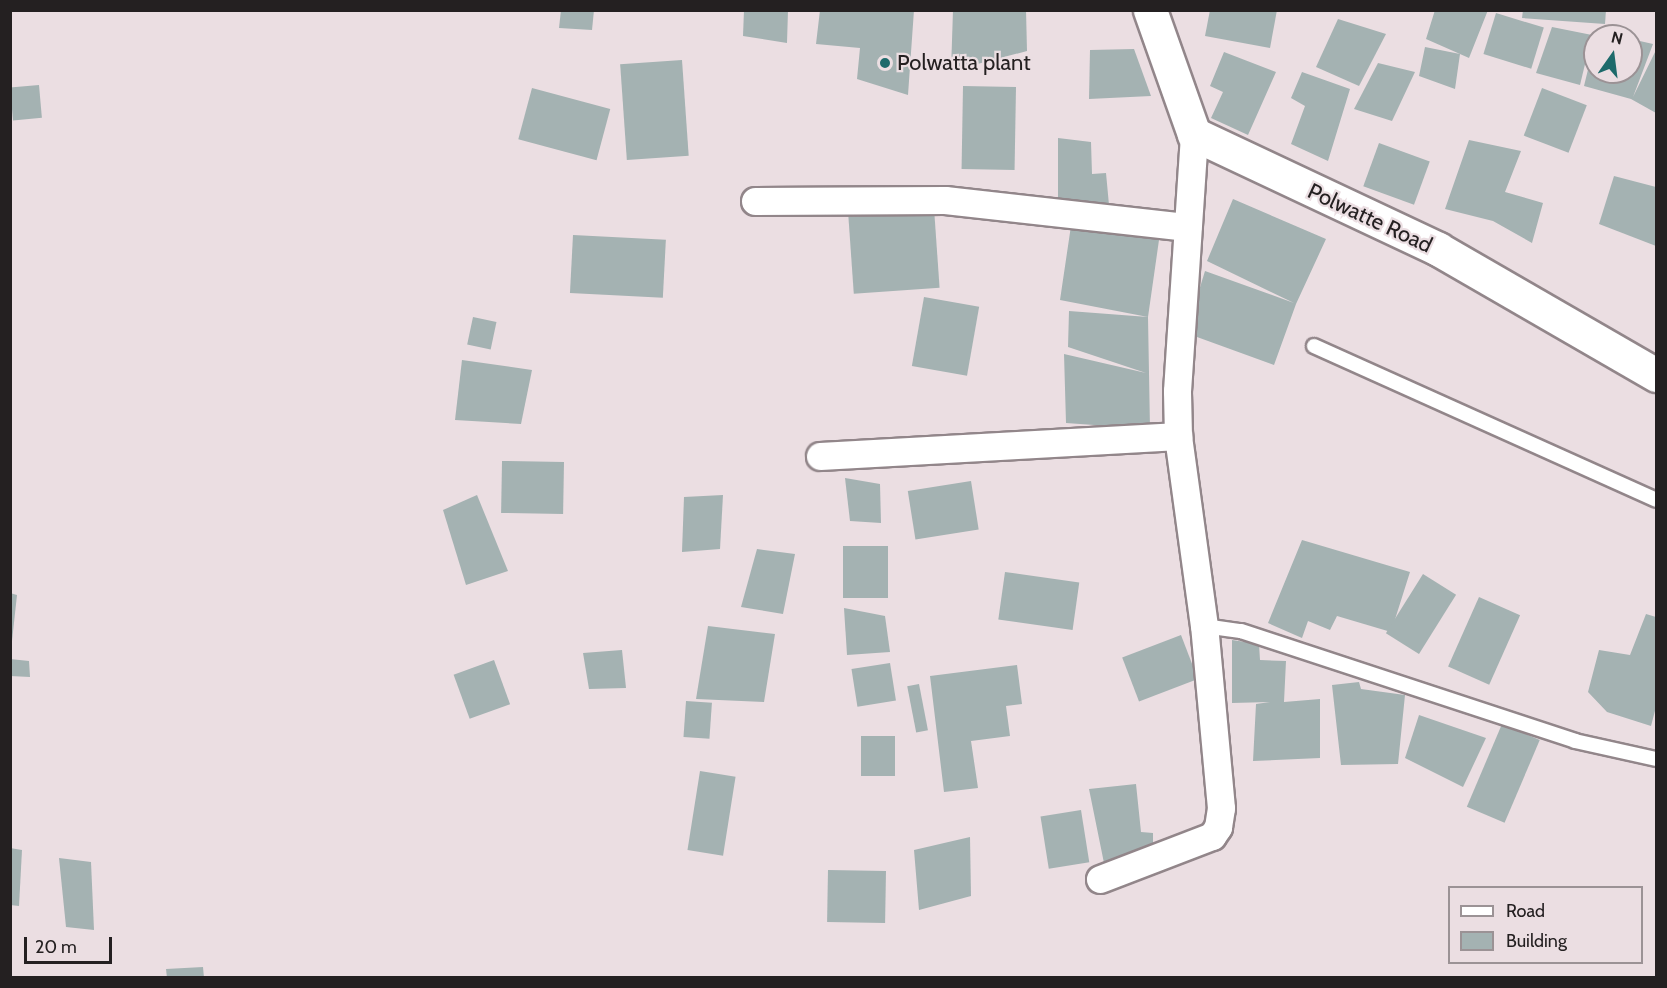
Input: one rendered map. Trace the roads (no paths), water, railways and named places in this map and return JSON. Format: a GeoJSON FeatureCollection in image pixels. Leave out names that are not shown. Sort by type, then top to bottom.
{"type":"FeatureCollection","features":[{"type":"Feature","properties":{"kind":"street"},"geometry":{"type":"LineString","coordinates":[[1100,879],[1212,836],[1218,827],[1221,808],[1204,626],[1178,436],[1177,391],[1194,134],[1150,10]]}},
{"type":"Feature","properties":{"kind":"street","name":"Polwatte Road"},"geometry":{"type":"LineString","coordinates":[[1194,134],[1438,249],[1656,375]]}},
{"type":"Feature","properties":{"kind":"street"},"geometry":{"type":"LineString","coordinates":[[755,201],[945,200],[1187,227]]}},
{"type":"Feature","properties":{"kind":"street"},"geometry":{"type":"LineString","coordinates":[[819,456],[1178,436]]}},
{"type":"Feature","properties":{"kind":"lane"},"geometry":{"type":"LineString","coordinates":[[1314,346],[1656,500]]}},
{"type":"Feature","properties":{"kind":"lane"},"geometry":{"type":"LineString","coordinates":[[1204,626],[1241,631],[1575,741],[1656,759]]}},
{"type":"Feature","properties":{"kind":"place","name":"Polwatta plant"},"geometry":{"type":"Point","coordinates":[885,63]}}]}
